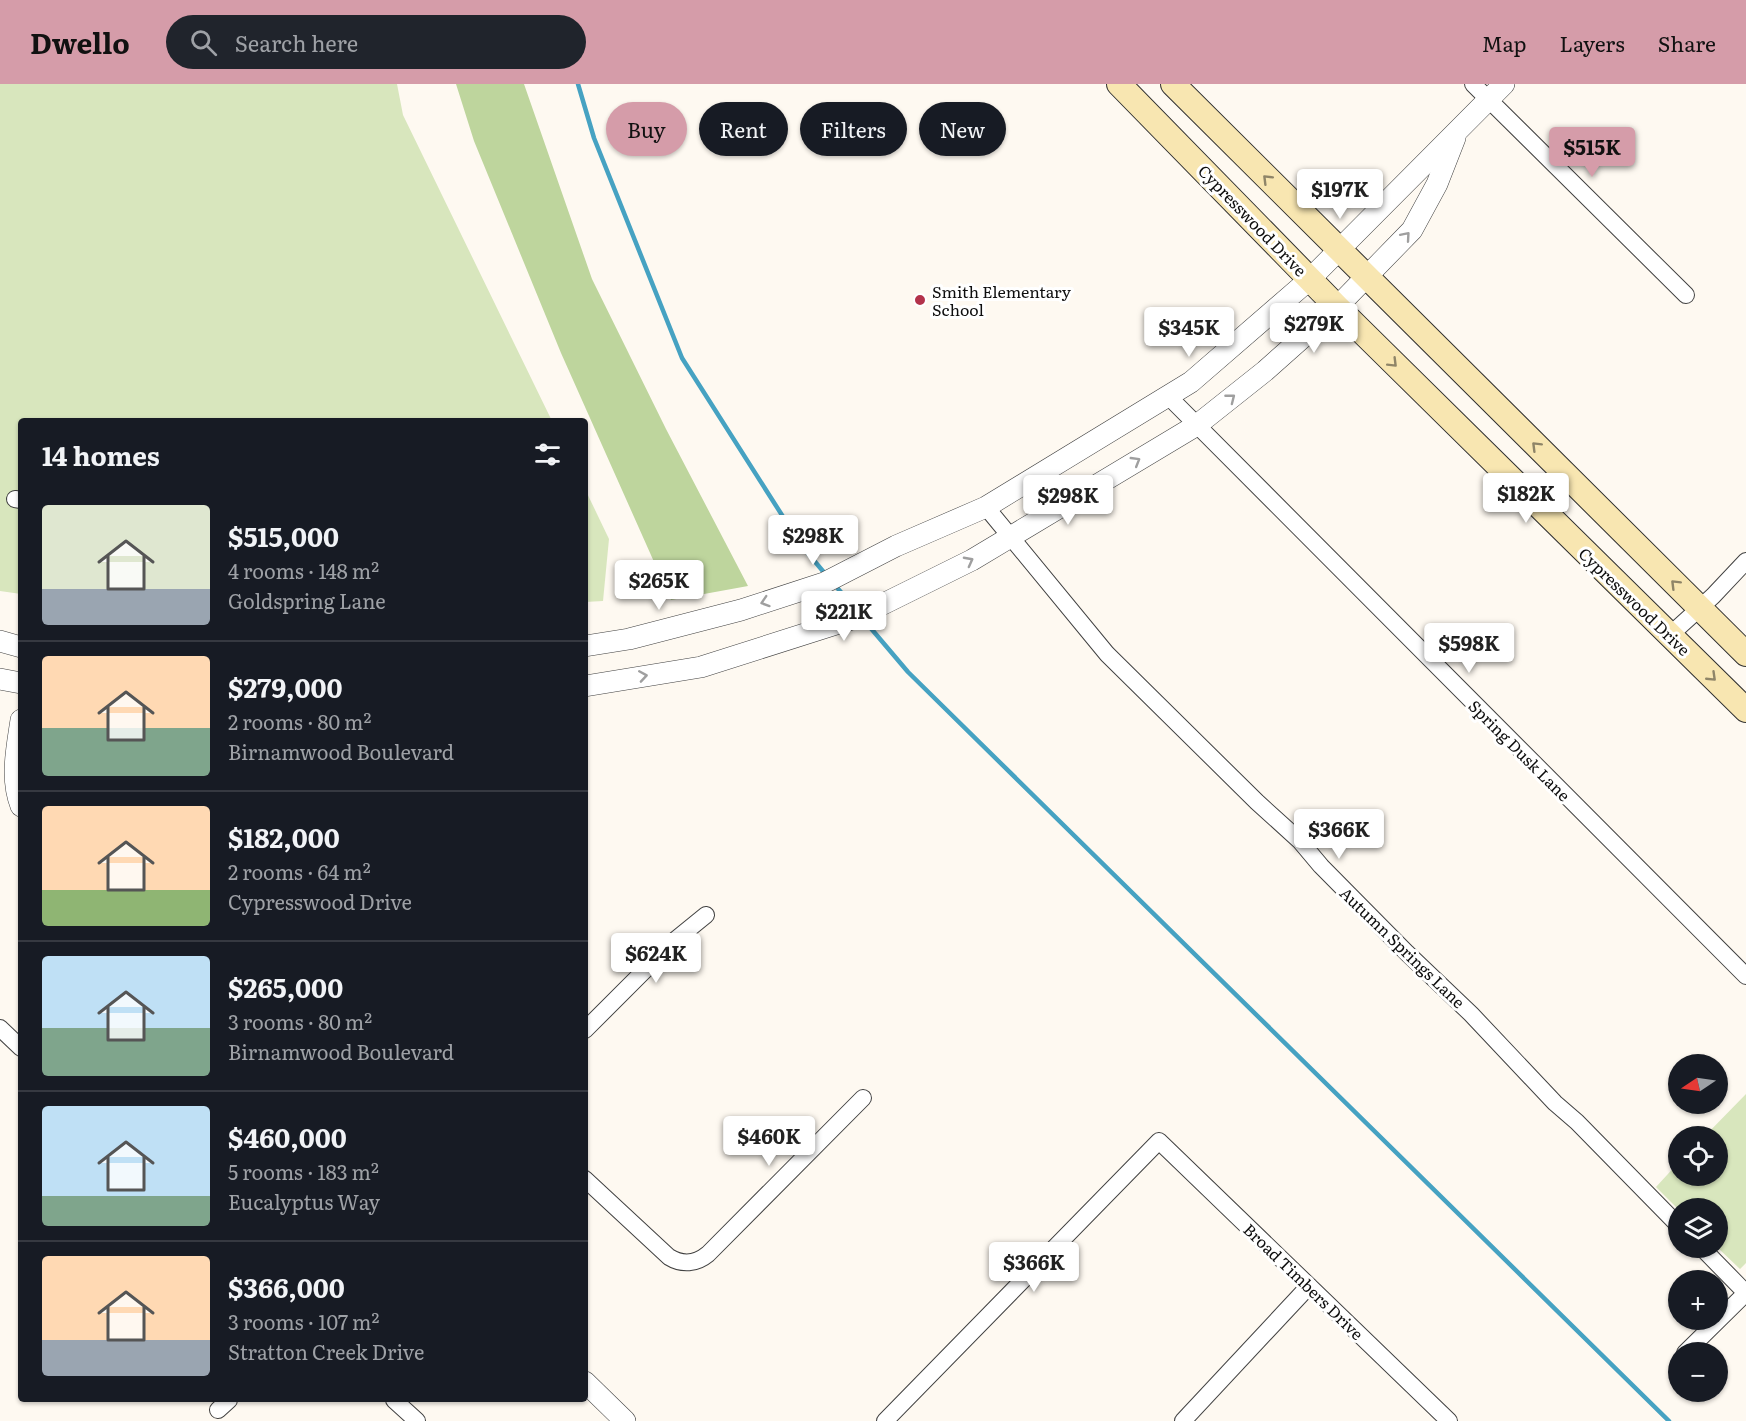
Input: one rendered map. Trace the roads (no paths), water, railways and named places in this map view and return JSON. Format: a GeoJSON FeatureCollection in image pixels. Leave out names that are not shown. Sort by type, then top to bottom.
{"type":"FeatureCollection","features":[{"type":"Feature","properties":{"kind":"main road","name":"Cypresswood Drive"},"geometry":{"type":"LineString","coordinates":[[1119,84],[1337,308],[1746,710]]}},
{"type":"Feature","properties":{"kind":"main road"},"geometry":{"type":"LineString","coordinates":[[1173,84],[1746,654]]}},
{"type":"Feature","properties":{"kind":"street"},"geometry":{"type":"LineString","coordinates":[[1473,84],[1686,295]]}},
{"type":"Feature","properties":{"kind":"street"},"geometry":{"type":"LineString","coordinates":[[588,646],[629,639],[741,610],[824,583],[896,546],[986,507],[1191,382],[1310,279],[1504,84]]}},
{"type":"Feature","properties":{"kind":"street"},"geometry":{"type":"LineString","coordinates":[[588,686],[701,667],[855,618],[972,560],[1197,425],[1265,371],[1337,308],[1412,230],[1437,184],[1458,130]]}},
{"type":"Feature","properties":{"kind":"street","name":"Spring Dusk Lane"},"geometry":{"type":"LineString","coordinates":[[1168,396],[1746,976]]}},
{"type":"Feature","properties":{"kind":"street","name":"Autumn Springs Lane"},"geometry":{"type":"LineString","coordinates":[[986,507],[1107,654],[1257,802],[1300,841],[1383,930],[1471,1014],[1555,1103],[1577,1122],[1668,1214]]}},
{"type":"Feature","properties":{"kind":"street"},"geometry":{"type":"LineString","coordinates":[[1670,635],[1713,596],[1746,561]]}},
{"type":"Feature","properties":{"kind":"street"},"geometry":{"type":"LineString","coordinates":[[0,641],[18,646]]}},
{"type":"Feature","properties":{"kind":"street"},"geometry":{"type":"LineString","coordinates":[[0,679],[18,682]]}},
{"type":"Feature","properties":{"kind":"street"},"geometry":{"type":"LineString","coordinates":[[18,742],[15,763],[18,791]]}},
{"type":"Feature","properties":{"kind":"street"},"geometry":{"type":"LineString","coordinates":[[588,1027],[682,934],[706,915]]}},
{"type":"Feature","properties":{"kind":"street"},"geometry":{"type":"LineString","coordinates":[[0,1028],[18,1045]]}},
{"type":"Feature","properties":{"kind":"street"},"geometry":{"type":"LineString","coordinates":[[588,1182],[669,1257],[677,1262],[691,1263],[708,1254],[863,1098]]}},
{"type":"Feature","properties":{"kind":"street","name":"Broad Timbers Drive"},"geometry":{"type":"LineString","coordinates":[[885,1421],[1159,1141],[1449,1421]]}},
{"type":"Feature","properties":{"kind":"street"},"geometry":{"type":"LineString","coordinates":[[1697,1342],[1746,1293],[1712,1258]]}},
{"type":"Feature","properties":{"kind":"street"},"geometry":{"type":"LineString","coordinates":[[1183,1421],[1309,1286]]}},
{"type":"Feature","properties":{"kind":"street"},"geometry":{"type":"LineString","coordinates":[[588,1385],[625,1421]]}},
{"type":"Feature","properties":{"kind":"street"},"geometry":{"type":"LineString","coordinates":[[396,1402],[417,1421]]}},
{"type":"Feature","properties":{"kind":"waterway"},"geometry":{"type":"LineString","coordinates":[[578,84],[594,138],[682,358],[801,545],[827,576]]}},
{"type":"Feature","properties":{"kind":"waterway"},"geometry":{"type":"LineString","coordinates":[[834,584],[856,610]]}},
{"type":"Feature","properties":{"kind":"waterway"},"geometry":{"type":"LineString","coordinates":[[863,619],[908,672],[1669,1421]]}},
{"type":"Feature","properties":{"kind":"place","name":"Smith Elementary School"},"geometry":{"type":"Point","coordinates":[920,300]}}]}
